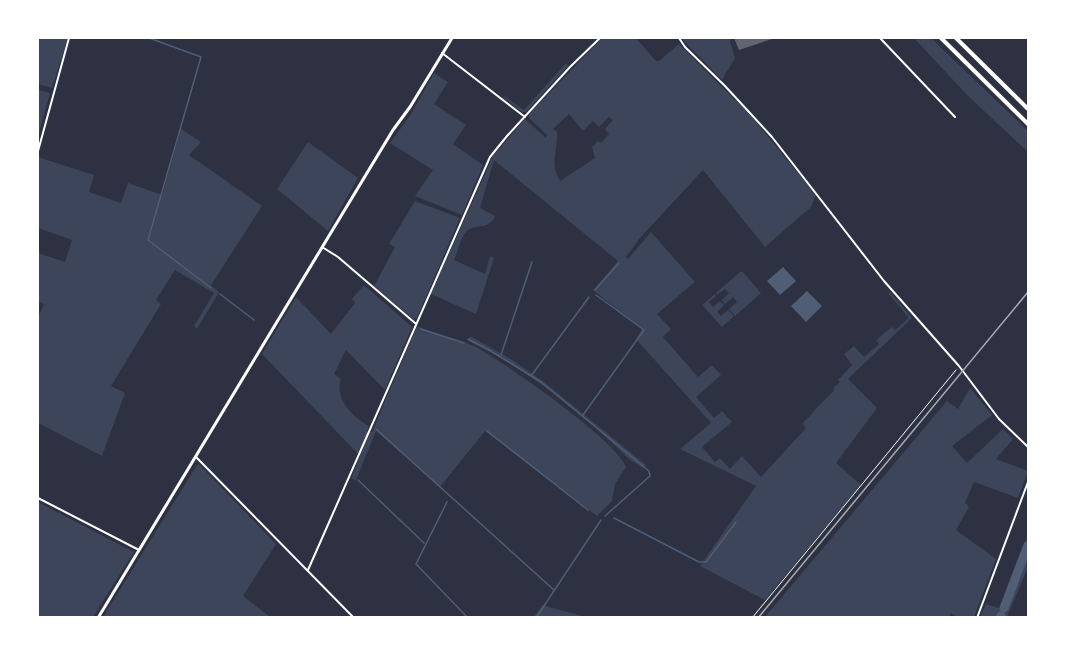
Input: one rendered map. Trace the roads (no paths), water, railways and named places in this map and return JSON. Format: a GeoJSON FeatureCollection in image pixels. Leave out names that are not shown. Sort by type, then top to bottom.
{"type":"FeatureCollection","features":[{"type":"Feature","properties":{"kind":"highway"},"geometry":{"type":"LineString","coordinates":[[940,38],[1029,124]]}},
{"type":"Feature","properties":{"kind":"highway"},"geometry":{"type":"LineString","coordinates":[[956,38],[1029,109]]}},
{"type":"Feature","properties":{"kind":"street"},"geometry":{"type":"LineString","coordinates":[[38,151],[69,38]]}},
{"type":"Feature","properties":{"kind":"street"},"geometry":{"type":"LineString","coordinates":[[98,618],[393,130],[405,115],[452,38]]}},
{"type":"Feature","properties":{"kind":"street"},"geometry":{"type":"LineString","coordinates":[[308,570],[490,157],[507,135],[600,38]]}},
{"type":"Feature","properties":{"kind":"street"},"geometry":{"type":"LineString","coordinates":[[679,38],[772,137],[884,280],[959,366],[999,419],[1029,447]]}},
{"type":"Feature","properties":{"kind":"street"},"geometry":{"type":"LineString","coordinates":[[880,38],[954,117]]}},
{"type":"Feature","properties":{"kind":"street"},"geometry":{"type":"LineString","coordinates":[[442,53],[525,117]]}},
{"type":"Feature","properties":{"kind":"street"},"geometry":{"type":"LineString","coordinates":[[322,247],[338,257],[416,324]]}},
{"type":"Feature","properties":{"kind":"street"},"geometry":{"type":"LineString","coordinates":[[195,456],[354,618]]}},
{"type":"Feature","properties":{"kind":"street"},"geometry":{"type":"LineString","coordinates":[[977,618],[1029,482]]}},
{"type":"Feature","properties":{"kind":"street"},"geometry":{"type":"LineString","coordinates":[[38,498],[139,550]]}},
{"type":"Feature","properties":{"kind":"waterway"},"geometry":{"type":"LineString","coordinates":[[149,38],[201,57],[148,240],[211,288]]}},
{"type":"Feature","properties":{"kind":"waterway"},"geometry":{"type":"LineString","coordinates":[[501,355],[532,262]]}},
{"type":"Feature","properties":{"kind":"waterway"},"geometry":{"type":"LineString","coordinates":[[595,290],[619,263]]}},
{"type":"Feature","properties":{"kind":"waterway"},"geometry":{"type":"LineString","coordinates":[[220,294],[254,320]]}},
{"type":"Feature","properties":{"kind":"waterway"},"geometry":{"type":"LineString","coordinates":[[583,415],[644,330],[596,295]]}},
{"type":"Feature","properties":{"kind":"waterway"},"geometry":{"type":"LineString","coordinates":[[531,376],[589,297]]}},
{"type":"Feature","properties":{"kind":"waterway"},"geometry":{"type":"LineString","coordinates":[[421,329],[464,343]]}},
{"type":"Feature","properties":{"kind":"waterway"},"geometry":{"type":"LineString","coordinates":[[468,339],[541,382],[649,471],[650,476],[605,516]]}},
{"type":"Feature","properties":{"kind":"waterway"},"geometry":{"type":"LineString","coordinates":[[376,429],[554,590]]}},
{"type":"Feature","properties":{"kind":"waterway"},"geometry":{"type":"LineString","coordinates":[[487,431],[588,510]]}},
{"type":"Feature","properties":{"kind":"waterway"},"geometry":{"type":"LineString","coordinates":[[358,480],[424,543]]}},
{"type":"Feature","properties":{"kind":"waterway"},"geometry":{"type":"LineString","coordinates":[[447,502],[416,564],[468,618]]}},
{"type":"Feature","properties":{"kind":"waterway"},"geometry":{"type":"LineString","coordinates":[[614,518],[699,562],[706,562],[736,522]]}},
{"type":"Feature","properties":{"kind":"waterway"},"geometry":{"type":"LineString","coordinates":[[536,618],[601,520]]}},
{"type":"Feature","properties":{"kind":"waterway"},"geometry":{"type":"LineString","coordinates":[[1004,608],[1028,545]]}},
{"type":"Feature","properties":{"kind":"railway"},"geometry":{"type":"LineString","coordinates":[[758,618],[1028,292]]}}]}
